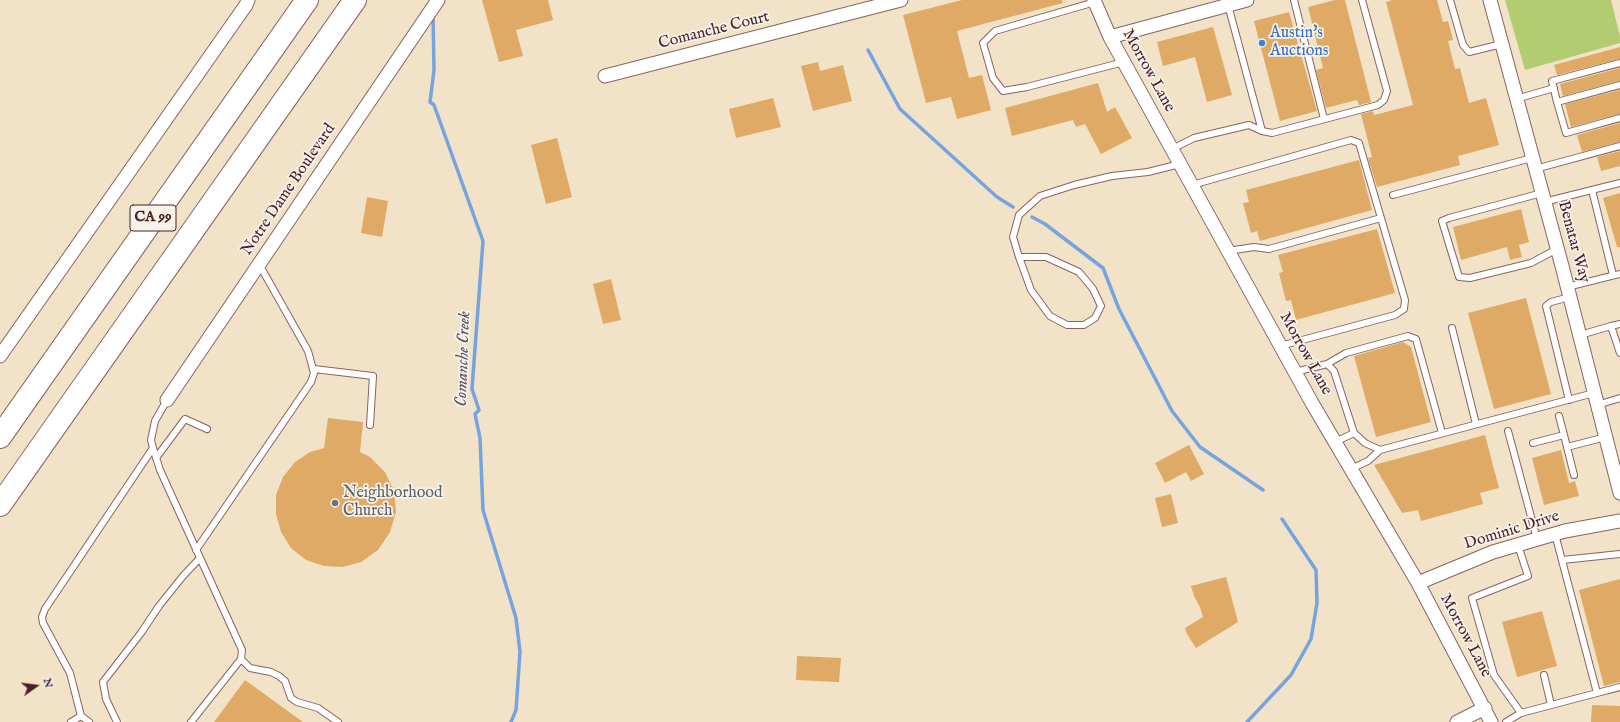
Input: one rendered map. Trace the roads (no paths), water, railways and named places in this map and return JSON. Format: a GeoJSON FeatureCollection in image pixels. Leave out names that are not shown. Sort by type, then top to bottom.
{"type":"FeatureCollection","features":[{"type":"Feature","properties":{"kind":"highway","name":"CA 99"},"geometry":{"type":"LineString","coordinates":[[0,437],[307,0]]}},
{"type":"Feature","properties":{"kind":"highway","name":"CA 99"},"geometry":{"type":"LineString","coordinates":[[0,505],[355,0]]}},
{"type":"Feature","properties":{"kind":"street","name":"Notre Dame Boulevard"},"geometry":{"type":"LineString","coordinates":[[167,400],[438,0]]}},
{"type":"Feature","properties":{"kind":"street","name":"Comanche Court"},"geometry":{"type":"LineString","coordinates":[[605,76],[901,0]]}},
{"type":"Feature","properties":{"kind":"street"},"geometry":{"type":"LineString","coordinates":[[1110,37],[1248,0]]}},
{"type":"Feature","properties":{"kind":"street","name":"Benatar Way"},"geometry":{"type":"LineString","coordinates":[[1490,0],[1580,335],[1620,492]]}},
{"type":"Feature","properties":{"kind":"street","name":"Morrow Lane"},"geometry":{"type":"LineString","coordinates":[[1095,1],[1110,37],[1228,252],[1335,442],[1418,583],[1491,722]]}},
{"type":"Feature","properties":{"kind":"street"},"geometry":{"type":"LineString","coordinates":[[0,356],[245,2]]}},
{"type":"Feature","properties":{"kind":"street","name":"Dominic Drive"},"geometry":{"type":"LineString","coordinates":[[1418,583],[1493,552],[1555,534],[1620,521]]}},
{"type":"Feature","properties":{"kind":"street"},"geometry":{"type":"LineString","coordinates":[[1457,722],[1485,708]]}},
{"type":"Feature","properties":{"kind":"lane"},"geometry":{"type":"LineString","coordinates":[[1294,0],[1324,119]]}},
{"type":"Feature","properties":{"kind":"lane"},"geometry":{"type":"LineString","coordinates":[[1172,149],[1194,138],[1249,125],[1262,131],[1272,133],[1378,105],[1384,100],[1387,91],[1362,0]]}},
{"type":"Feature","properties":{"kind":"lane"},"geometry":{"type":"LineString","coordinates":[[1450,0],[1463,45],[1469,52],[1502,44]]}},
{"type":"Feature","properties":{"kind":"lane"},"geometry":{"type":"LineString","coordinates":[[1095,1],[995,31],[983,43],[993,78],[1003,91],[1027,87],[1124,62]]}},
{"type":"Feature","properties":{"kind":"lane"},"geometry":{"type":"LineString","coordinates":[[1228,5],[1262,131]]}},
{"type":"Feature","properties":{"kind":"lane"},"geometry":{"type":"LineString","coordinates":[[1620,63],[1552,81],[1566,133],[1620,118]]}},
{"type":"Feature","properties":{"kind":"lane"},"geometry":{"type":"LineString","coordinates":[[1557,102],[1620,85]]}},
{"type":"Feature","properties":{"kind":"lane"},"geometry":{"type":"LineString","coordinates":[[1516,98],[1554,88]]}},
{"type":"Feature","properties":{"kind":"lane"},"geometry":{"type":"LineString","coordinates":[[1192,185],[1351,140],[1358,143],[1405,300],[1404,309],[1395,315],[1280,346]]}},
{"type":"Feature","properties":{"kind":"lane"},"geometry":{"type":"LineString","coordinates":[[1393,195],[1534,163],[1620,146]]}},
{"type":"Feature","properties":{"kind":"lane"},"geometry":{"type":"LineString","coordinates":[[1018,257],[1046,257],[1079,272],[1093,289],[1101,306],[1095,318],[1084,325],[1067,325],[1050,316],[1031,290],[1018,257],[1013,237],[1020,215],[1040,196],[1074,185],[1112,176],[1148,172],[1180,164]]}},
{"type":"Feature","properties":{"kind":"lane"},"geometry":{"type":"LineString","coordinates":[[1557,249],[1531,263],[1470,278],[1459,277],[1442,221],[1449,218],[1543,198],[1592,190],[1620,183]]}},
{"type":"Feature","properties":{"kind":"lane"},"geometry":{"type":"LineString","coordinates":[[1570,400],[1546,306],[1568,292],[1617,274],[1592,190]]}},
{"type":"Feature","properties":{"kind":"lane"},"geometry":{"type":"LineString","coordinates":[[1228,252],[1254,247],[1269,249],[1381,218]]}},
{"type":"Feature","properties":{"kind":"lane"},"geometry":{"type":"LineString","coordinates":[[196,550],[310,382],[314,373],[308,351],[259,264]]}},
{"type":"Feature","properties":{"kind":"lane"},"geometry":{"type":"LineString","coordinates":[[1580,335],[1620,324]]}},
{"type":"Feature","properties":{"kind":"lane"},"geometry":{"type":"LineString","coordinates":[[1611,326],[1619,345],[1620,353]]}},
{"type":"Feature","properties":{"kind":"lane"},"geometry":{"type":"LineString","coordinates":[[1452,328],[1476,424]]}},
{"type":"Feature","properties":{"kind":"lane"},"geometry":{"type":"LineString","coordinates":[[1295,372],[1327,364],[1346,353],[1408,336],[1416,339],[1442,433]]}},
{"type":"Feature","properties":{"kind":"lane"},"geometry":{"type":"LineString","coordinates":[[1327,364],[1334,371],[1354,433],[1365,443],[1380,450]]}},
{"type":"Feature","properties":{"kind":"lane"},"geometry":{"type":"LineString","coordinates":[[314,369],[372,376],[370,425]]}},
{"type":"Feature","properties":{"kind":"lane"},"geometry":{"type":"LineString","coordinates":[[1351,469],[1368,461],[1380,450],[1476,424],[1570,400],[1620,398]]}},
{"type":"Feature","properties":{"kind":"lane"},"geometry":{"type":"LineString","coordinates":[[167,400],[155,421],[151,440],[152,448],[196,550],[242,650],[241,659],[190,722]]}},
{"type":"Feature","properties":{"kind":"lane"},"geometry":{"type":"LineString","coordinates":[[1559,416],[1574,475]]}},
{"type":"Feature","properties":{"kind":"lane"},"geometry":{"type":"LineString","coordinates":[[156,458],[185,419],[207,429]]}},
{"type":"Feature","properties":{"kind":"lane"},"geometry":{"type":"LineString","coordinates":[[1508,431],[1538,539]]}},
{"type":"Feature","properties":{"kind":"lane"},"geometry":{"type":"LineString","coordinates":[[1335,442],[1354,433]]}},
{"type":"Feature","properties":{"kind":"lane"},"geometry":{"type":"LineString","coordinates":[[1533,443],[1564,435]]}},
{"type":"Feature","properties":{"kind":"lane"},"geometry":{"type":"LineString","coordinates":[[1567,448],[1606,437]]}},
{"type":"Feature","properties":{"kind":"lane"},"geometry":{"type":"LineString","coordinates":[[89,722],[81,716],[70,673],[43,623],[42,617],[45,609],[152,448]]}},
{"type":"Feature","properties":{"kind":"lane"},"geometry":{"type":"LineString","coordinates":[[1555,534],[1597,693]]}},
{"type":"Feature","properties":{"kind":"lane"},"geometry":{"type":"LineString","coordinates":[[1518,545],[1528,576],[1472,598],[1494,675],[1521,713]]}},
{"type":"Feature","properties":{"kind":"lane"},"geometry":{"type":"LineString","coordinates":[[1562,560],[1620,554]]}},
{"type":"Feature","properties":{"kind":"lane"},"geometry":{"type":"LineString","coordinates":[[117,722],[106,699],[103,682],[141,633],[159,606],[183,576],[200,558]]}},
{"type":"Feature","properties":{"kind":"lane"},"geometry":{"type":"LineString","coordinates":[[241,659],[250,668],[271,672],[279,676],[285,682],[291,698],[297,702],[318,708],[338,722]]}},
{"type":"Feature","properties":{"kind":"lane"},"geometry":{"type":"LineString","coordinates":[[1544,675],[1551,705]]}},
{"type":"Feature","properties":{"kind":"lane"},"geometry":{"type":"LineString","coordinates":[[1506,722],[1521,713],[1620,687]]}},
{"type":"Feature","properties":{"kind":"lane"},"geometry":{"type":"LineString","coordinates":[[71,722],[81,716]]}},
{"type":"Feature","properties":{"kind":"waterway","name":"Comanche Creek"},"geometry":{"type":"LineString","coordinates":[[433,15],[434,70],[430,102],[434,105],[483,241],[472,389],[479,410],[475,414],[480,438],[483,510],[516,618],[520,652],[516,710],[511,722]]}},
{"type":"Feature","properties":{"kind":"waterway"},"geometry":{"type":"LineString","coordinates":[[868,50],[900,109],[997,197],[1013,207]]}},
{"type":"Feature","properties":{"kind":"waterway"},"geometry":{"type":"LineString","coordinates":[[1032,217],[1045,224],[1103,268],[1119,309],[1172,411],[1200,447],[1263,490]]}},
{"type":"Feature","properties":{"kind":"waterway"},"geometry":{"type":"LineString","coordinates":[[1247,722],[1291,675],[1311,639],[1317,603],[1316,570],[1282,519]]}},
{"type":"Feature","properties":{"kind":"place","name":"Austin's Auctions"},"geometry":{"type":"Point","coordinates":[1262,43]}},
{"type":"Feature","properties":{"kind":"place","name":"Neighborhood Church"},"geometry":{"type":"Point","coordinates":[335,503]}}]}
